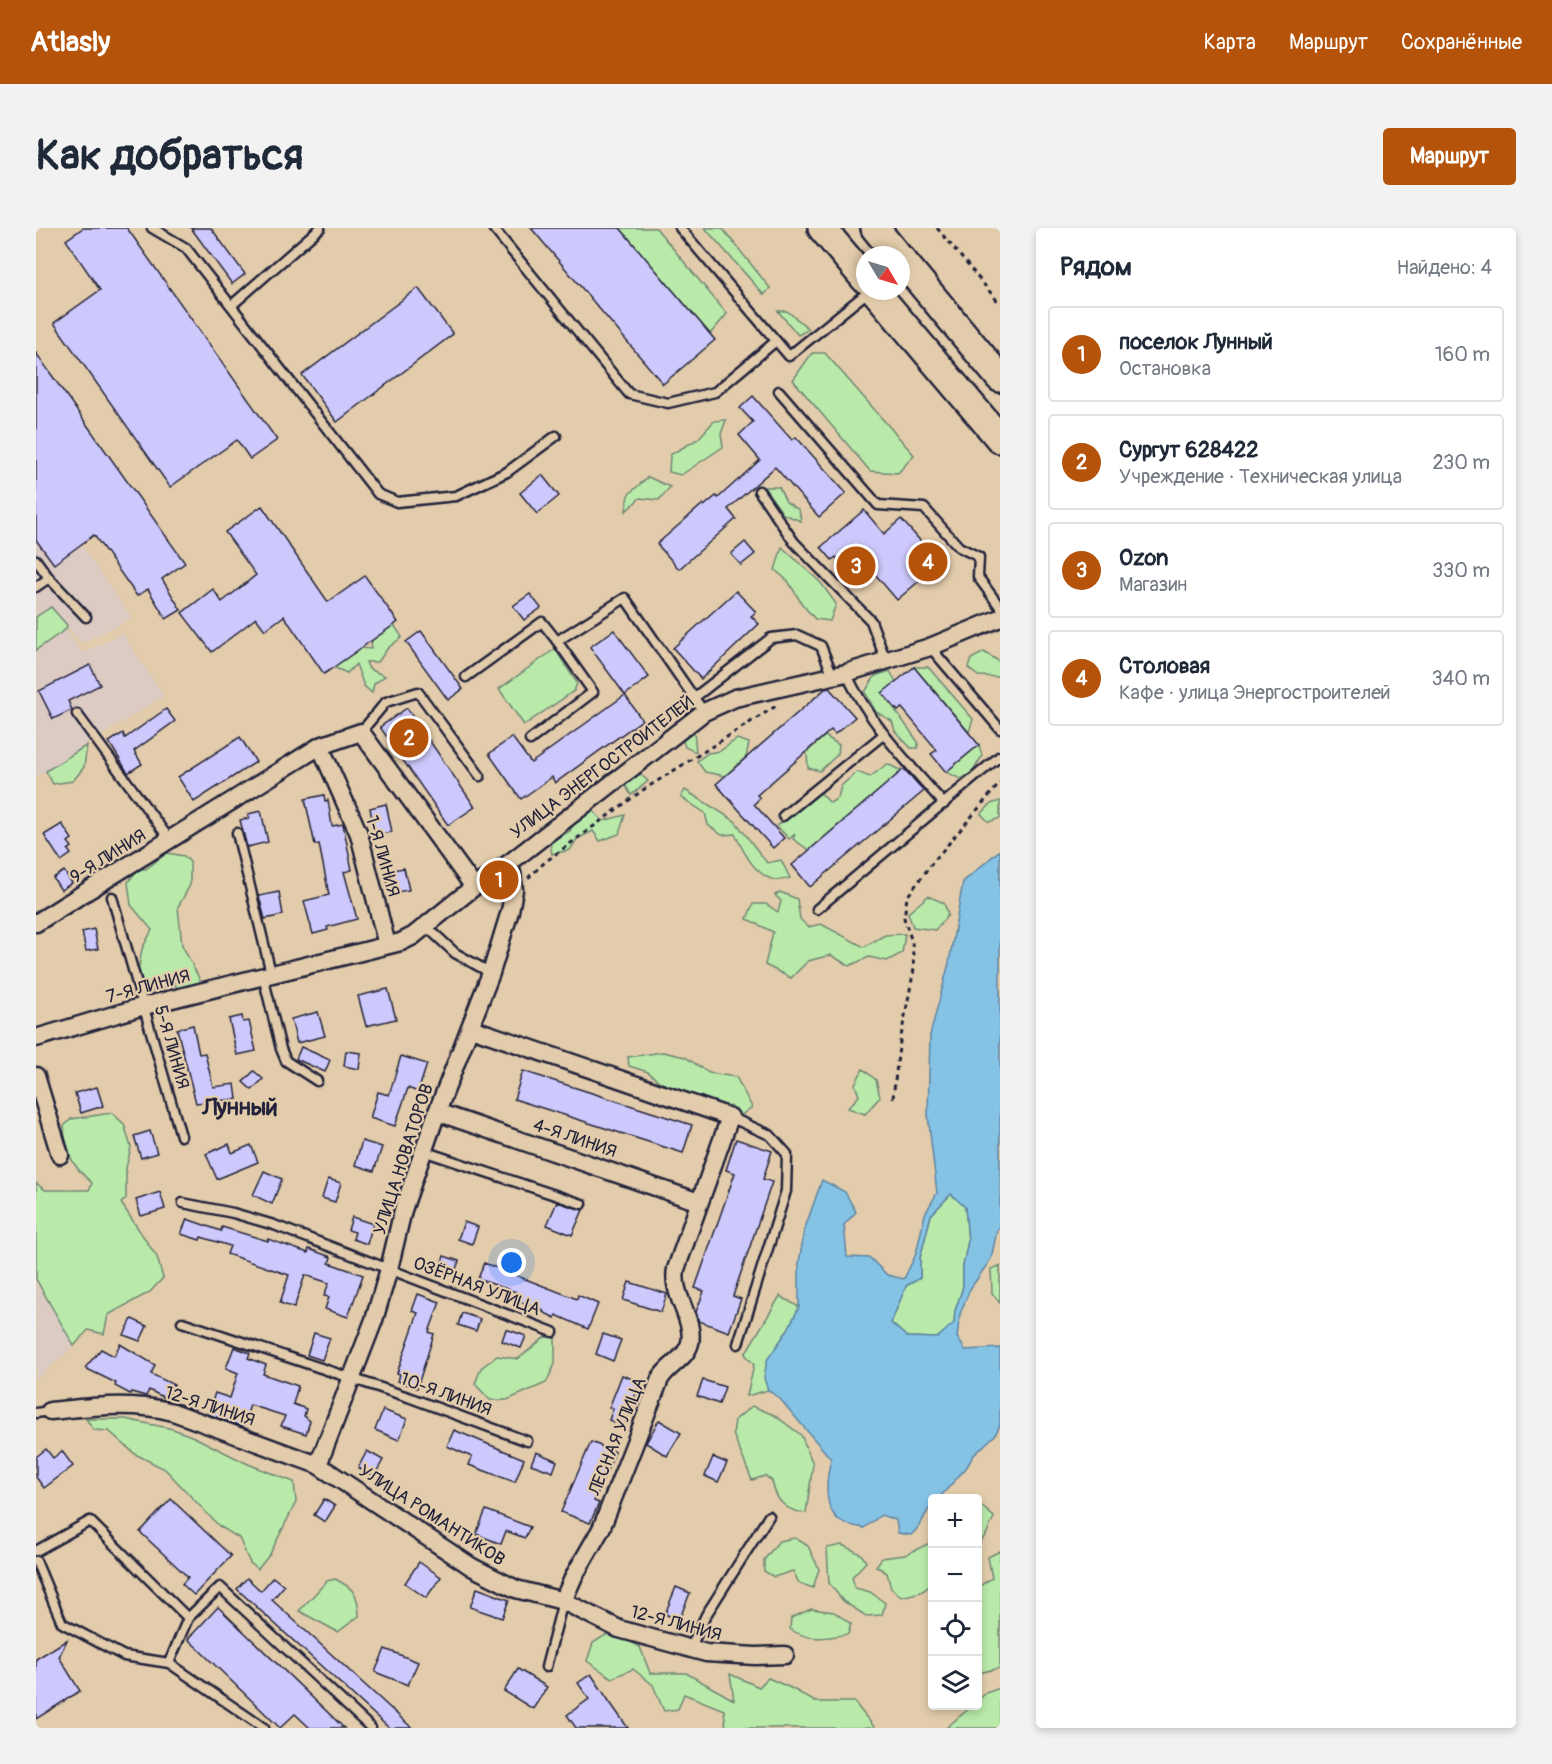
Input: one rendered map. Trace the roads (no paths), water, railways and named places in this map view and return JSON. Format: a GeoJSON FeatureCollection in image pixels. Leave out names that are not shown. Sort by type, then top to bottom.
{"type":"FeatureCollection","features":[{"type":"Feature","properties":{"kind":"main road"},"geometry":{"type":"LineString","coordinates":[[822,228],[856,268]]}},
{"type":"Feature","properties":{"kind":"main road"},"geometry":{"type":"LineString","coordinates":[[875,228],[890,246]]}},
{"type":"Feature","properties":{"kind":"main road"},"geometry":{"type":"LineString","coordinates":[[910,270],[1000,378]]}},
{"type":"Feature","properties":{"kind":"main road"},"geometry":{"type":"LineString","coordinates":[[883,300],[1000,439]]}},
{"type":"Feature","properties":{"kind":"street","name":"УЛИЦА ЭНЕРГОСТРОИТЕЛЕЙ"},"geometry":{"type":"LineString","coordinates":[[387,945],[408,939],[426,926],[704,712],[735,698],[886,661],[930,647],[1000,618]]}},
{"type":"Feature","properties":{"kind":"street","name":"9-Я ЛИНИЯ"},"geometry":{"type":"LineString","coordinates":[[36,923],[320,746],[361,732]]}},
{"type":"Feature","properties":{"kind":"street"},"geometry":{"type":"LineString","coordinates":[[361,732],[474,887]]}},
{"type":"Feature","properties":{"kind":"street","name":"1-Я ЛИНИЯ"},"geometry":{"type":"LineString","coordinates":[[320,746],[359,834],[387,945]]}},
{"type":"Feature","properties":{"kind":"street","name":"УЛИЦА НОВАТОРОВ"},"geometry":{"type":"LineString","coordinates":[[318,1465],[374,1320],[403,1210],[437,1112],[471,1028],[510,911],[514,890],[512,873],[508,864]]}},
{"type":"Feature","properties":{"kind":"street","name":"7-Я ЛИНИЯ"},"geometry":{"type":"LineString","coordinates":[[36,1038],[144,1006],[387,945]]}},
{"type":"Feature","properties":{"kind":"street"},"geometry":{"type":"LineString","coordinates":[[471,1028],[730,1117]]}},
{"type":"Feature","properties":{"kind":"street"},"geometry":{"type":"LineString","coordinates":[[36,1076],[60,1155]]}},
{"type":"Feature","properties":{"kind":"street","name":"4-Я ЛИНИЯ"},"geometry":{"type":"LineString","coordinates":[[437,1112],[699,1202]]}},
{"type":"Feature","properties":{"kind":"street","name":"ЛЕСНАЯ УЛИЦА"},"geometry":{"type":"LineString","coordinates":[[563,1600],[601,1528],[660,1379],[664,1372],[685,1353],[690,1344],[688,1325],[674,1279],[730,1117]]}},
{"type":"Feature","properties":{"kind":"street","name":"12-Я ЛИНИЯ"},"geometry":{"type":"LineString","coordinates":[[43,1412],[130,1405],[159,1408],[318,1465]]}},
{"type":"Feature","properties":{"kind":"street","name":"УЛИЦА РОМАНТИКОВ"},"geometry":{"type":"LineString","coordinates":[[318,1465],[472,1567],[516,1589],[563,1600]]}},
{"type":"Feature","properties":{"kind":"street","name":"12-Я ЛИНИЯ"},"geometry":{"type":"LineString","coordinates":[[563,1600],[620,1629],[690,1649],[721,1655],[785,1655]]}},
{"type":"Feature","properties":{"kind":"lane"},"geometry":{"type":"LineString","coordinates":[[152,228],[186,248],[378,494],[397,502],[456,496],[507,472],[556,436]]}},
{"type":"Feature","properties":{"kind":"lane"},"geometry":{"type":"LineString","coordinates":[[232,305],[320,228]]}},
{"type":"Feature","properties":{"kind":"lane"},"geometry":{"type":"LineString","coordinates":[[493,228],[629,394],[668,403],[715,392],[777,341]]}},
{"type":"Feature","properties":{"kind":"lane"},"geometry":{"type":"LineString","coordinates":[[680,228],[789,356],[858,300]]}},
{"type":"Feature","properties":{"kind":"lane"},"geometry":{"type":"LineString","coordinates":[[779,391],[878,505],[924,508],[959,547],[979,557],[978,577],[1000,607]]}},
{"type":"Feature","properties":{"kind":"lane"},"geometry":{"type":"LineString","coordinates":[[759,491],[794,542],[871,621],[886,661]]}},
{"type":"Feature","properties":{"kind":"lane"},"geometry":{"type":"LineString","coordinates":[[36,560],[49,578],[86,617]]}},
{"type":"Feature","properties":{"kind":"lane"},"geometry":{"type":"LineString","coordinates":[[36,587],[49,578]]}},
{"type":"Feature","properties":{"kind":"lane"},"geometry":{"type":"LineString","coordinates":[[557,641],[625,598],[704,712]]}},
{"type":"Feature","properties":{"kind":"lane"},"geometry":{"type":"LineString","coordinates":[[466,677],[542,622],[593,692],[530,740]]}},
{"type":"Feature","properties":{"kind":"lane"},"geometry":{"type":"LineString","coordinates":[[695,697],[771,638],[797,635],[821,646],[883,735],[944,804]]}},
{"type":"Feature","properties":{"kind":"lane"},"geometry":{"type":"LineString","coordinates":[[930,647],[1000,729]]}},
{"type":"Feature","properties":{"kind":"lane"},"geometry":{"type":"LineString","coordinates":[[361,732],[386,702],[418,692],[480,776]]}},
{"type":"Feature","properties":{"kind":"lane"},"geometry":{"type":"LineString","coordinates":[[77,714],[170,840]]}},
{"type":"Feature","properties":{"kind":"lane"},"geometry":{"type":"LineString","coordinates":[[783,816],[883,735]]}},
{"type":"Feature","properties":{"kind":"lane"},"geometry":{"type":"LineString","coordinates":[[817,909],[1000,756]]}},
{"type":"Feature","properties":{"kind":"lane"},"geometry":{"type":"LineString","coordinates":[[237,833],[281,1049],[286,1061],[317,1081]]}},
{"type":"Feature","properties":{"kind":"lane","name":"5-Я ЛИНИЯ"},"geometry":{"type":"LineString","coordinates":[[112,897],[181,1136]]}},
{"type":"Feature","properties":{"kind":"lane"},"geometry":{"type":"LineString","coordinates":[[426,926],[455,952],[490,973]]}},
{"type":"Feature","properties":{"kind":"lane"},"geometry":{"type":"LineString","coordinates":[[730,1117],[770,1136],[787,1154],[786,1191],[738,1344]]}},
{"type":"Feature","properties":{"kind":"lane"},"geometry":{"type":"LineString","coordinates":[[423,1151],[582,1204]]}},
{"type":"Feature","properties":{"kind":"lane","name":"ОЗЁРНАЯ УЛИЦА"},"geometry":{"type":"LineString","coordinates":[[183,1203],[274,1225],[553,1332]]}},
{"type":"Feature","properties":{"kind":"lane","name":"10-Я ЛИНИЯ"},"geometry":{"type":"LineString","coordinates":[[182,1322],[408,1397],[527,1441]]}},
{"type":"Feature","properties":{"kind":"lane"},"geometry":{"type":"LineString","coordinates":[[690,1649],[712,1606],[769,1516]]}},
{"type":"Feature","properties":{"kind":"lane"},"geometry":{"type":"LineString","coordinates":[[36,1551],[90,1521],[188,1618]]}},
{"type":"Feature","properties":{"kind":"lane"},"geometry":{"type":"LineString","coordinates":[[36,1561],[62,1623],[124,1656],[169,1663],[264,1728]]}},
{"type":"Feature","properties":{"kind":"lane"},"geometry":{"type":"LineString","coordinates":[[169,1663],[188,1618],[220,1587],[371,1728]]}},
{"type":"Feature","properties":{"kind":"lane"},"geometry":{"type":"LineString","coordinates":[[546,1667],[563,1600]]}},
{"type":"Feature","properties":{"kind":"water"},"geometry":{"type":"Polygon","coordinates":[[[1000,850],[1000,1227],[997,1230],[991,1259],[970,1289],[960,1314],[957,1337],[965,1350],[1000,1348],[1000,1425],[995,1435],[974,1455],[966,1468],[943,1494],[928,1494],[928,1512],[911,1535],[898,1533],[896,1520],[881,1515],[864,1528],[840,1521],[834,1515],[827,1495],[831,1459],[780,1399],[768,1390],[764,1378],[767,1360],[787,1331],[799,1307],[799,1262],[805,1228],[822,1180],[845,1192],[856,1212],[844,1225],[847,1257],[870,1258],[887,1275],[904,1279],[916,1254],[925,1214],[937,1193],[928,1115],[930,1035],[949,963],[963,882],[1000,850]],[[951,1194],[931,1215],[920,1258],[920,1278],[906,1286],[891,1323],[907,1337],[937,1338],[954,1323],[955,1311],[963,1287],[963,1266],[968,1241],[965,1207],[951,1194]]]}},
{"type":"Feature","properties":{"kind":"place","name":"Столовая"},"geometry":{"type":"Point","coordinates":[928,562]}},
{"type":"Feature","properties":{"kind":"place","name":"Ozon"},"geometry":{"type":"Point","coordinates":[856,566]}},
{"type":"Feature","properties":{"kind":"place","name":"Сургут 628422"},"geometry":{"type":"Point","coordinates":[409,738]}},
{"type":"Feature","properties":{"kind":"place","name":"поселок Лунный"},"geometry":{"type":"Point","coordinates":[499,880]}},
{"type":"Feature","properties":{"kind":"district","name":"Лунный"},"geometry":{"type":"Point","coordinates":[240,1107]}}]}
